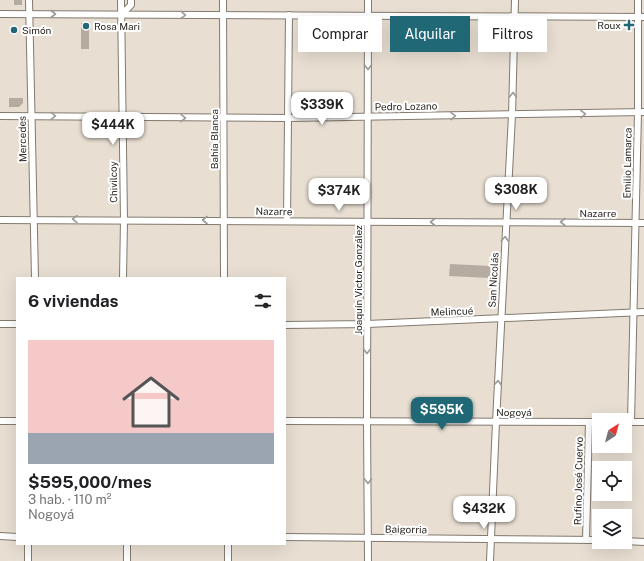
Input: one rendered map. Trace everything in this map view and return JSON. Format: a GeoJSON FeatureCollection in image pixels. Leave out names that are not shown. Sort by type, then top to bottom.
{"type":"FeatureCollection","features":[{"type":"Feature","properties":{"kind":"street","name":"Mercedes"},"geometry":{"type":"LineString","coordinates":[[29,0],[35,277]]}},
{"type":"Feature","properties":{"kind":"street","name":"Chivilcoy"},"geometry":{"type":"LineString","coordinates":[[121,0],[124,220],[123,277]]}},
{"type":"Feature","properties":{"kind":"street"},"geometry":{"type":"LineString","coordinates":[[122,14],[131,5],[131,0]]}},
{"type":"Feature","properties":{"kind":"street","name":"Bahía Blanca"},"geometry":{"type":"LineString","coordinates":[[223,0],[224,277]]}},
{"type":"Feature","properties":{"kind":"street","name":"Joaquín Victor González"},"geometry":{"type":"LineString","coordinates":[[368,0],[368,16]]}},
{"type":"Feature","properties":{"kind":"street","name":"San Nicolás"},"geometry":{"type":"LineString","coordinates":[[514,0],[515,16]]}},
{"type":"Feature","properties":{"kind":"street","name":"Emilio Lamarca"},"geometry":{"type":"LineString","coordinates":[[628,413],[634,312],[641,112],[641,17],[638,0]]}},
{"type":"Feature","properties":{"kind":"street"},"geometry":{"type":"LineString","coordinates":[[0,14],[368,16]]}},
{"type":"Feature","properties":{"kind":"street"},"geometry":{"type":"LineString","coordinates":[[287,221],[289,15]]}},
{"type":"Feature","properties":{"kind":"street"},"geometry":{"type":"LineString","coordinates":[[382,16],[478,16]]}},
{"type":"Feature","properties":{"kind":"street"},"geometry":{"type":"LineString","coordinates":[[547,16],[641,17]]}},
{"type":"Feature","properties":{"kind":"street","name":"Joaquín Victor González"},"geometry":{"type":"LineString","coordinates":[[368,52],[368,561]]}},
{"type":"Feature","properties":{"kind":"street","name":"San Nicolás"},"geometry":{"type":"LineString","coordinates":[[490,561],[514,52]]}},
{"type":"Feature","properties":{"kind":"street","name":"Pedro Lozano"},"geometry":{"type":"LineString","coordinates":[[0,116],[288,118],[641,112]]}},
{"type":"Feature","properties":{"kind":"street","name":"Nazarre"},"geometry":{"type":"LineString","coordinates":[[0,220],[644,223]]}},
{"type":"Feature","properties":{"kind":"street","name":"Melincué"},"geometry":{"type":"LineString","coordinates":[[286,324],[367,324],[644,312]]}},
{"type":"Feature","properties":{"kind":"street"},"geometry":{"type":"LineString","coordinates":[[0,324],[16,324]]}},
{"type":"Feature","properties":{"kind":"street"},"geometry":{"type":"LineString","coordinates":[[0,421],[16,421]]}},
{"type":"Feature","properties":{"kind":"street","name":"Nogoyá"},"geometry":{"type":"LineString","coordinates":[[286,421],[589,422]]}},
{"type":"Feature","properties":{"kind":"street","name":"Rufino José Cuervo"},"geometry":{"type":"LineString","coordinates":[[586,540],[589,422]]}},
{"type":"Feature","properties":{"kind":"street"},"geometry":{"type":"LineString","coordinates":[[632,422],[644,422]]}},
{"type":"Feature","properties":{"kind":"street"},"geometry":{"type":"LineString","coordinates":[[0,536],[16,537]]}},
{"type":"Feature","properties":{"kind":"street","name":"Baigorria"},"geometry":{"type":"LineString","coordinates":[[286,537],[592,540]]}},
{"type":"Feature","properties":{"kind":"street"},"geometry":{"type":"LineString","coordinates":[[632,541],[644,542]]}},
{"type":"Feature","properties":{"kind":"street"},"geometry":{"type":"LineString","coordinates":[[28,545],[28,561]]}},
{"type":"Feature","properties":{"kind":"street"},"geometry":{"type":"LineString","coordinates":[[127,545],[127,561]]}},
{"type":"Feature","properties":{"kind":"street"},"geometry":{"type":"LineString","coordinates":[[228,545],[228,561]]}},
{"type":"Feature","properties":{"kind":"building"},"geometry":{"type":"Polygon","coordinates":[[[14,0],[22,0],[22,5],[14,5],[14,0]]]}},
{"type":"Feature","properties":{"kind":"building"},"geometry":{"type":"Polygon","coordinates":[[[81,23],[89,23],[89,49],[81,49],[81,23]]]}},
{"type":"Feature","properties":{"kind":"building"},"geometry":{"type":"Polygon","coordinates":[[[9,98],[23,98],[23,103],[19,107],[9,107],[9,98]]]}},
{"type":"Feature","properties":{"kind":"building"},"geometry":{"type":"Polygon","coordinates":[[[450,264],[491,266],[490,278],[449,276],[450,264]]]}},
{"type":"Feature","properties":{"kind":"place","name":"Roux"},"geometry":{"type":"Point","coordinates":[629,25]}},
{"type":"Feature","properties":{"kind":"place","name":"Rosa Mari"},"geometry":{"type":"Point","coordinates":[86,26]}},
{"type":"Feature","properties":{"kind":"place","name":"Simón"},"geometry":{"type":"Point","coordinates":[14,30]}}]}
